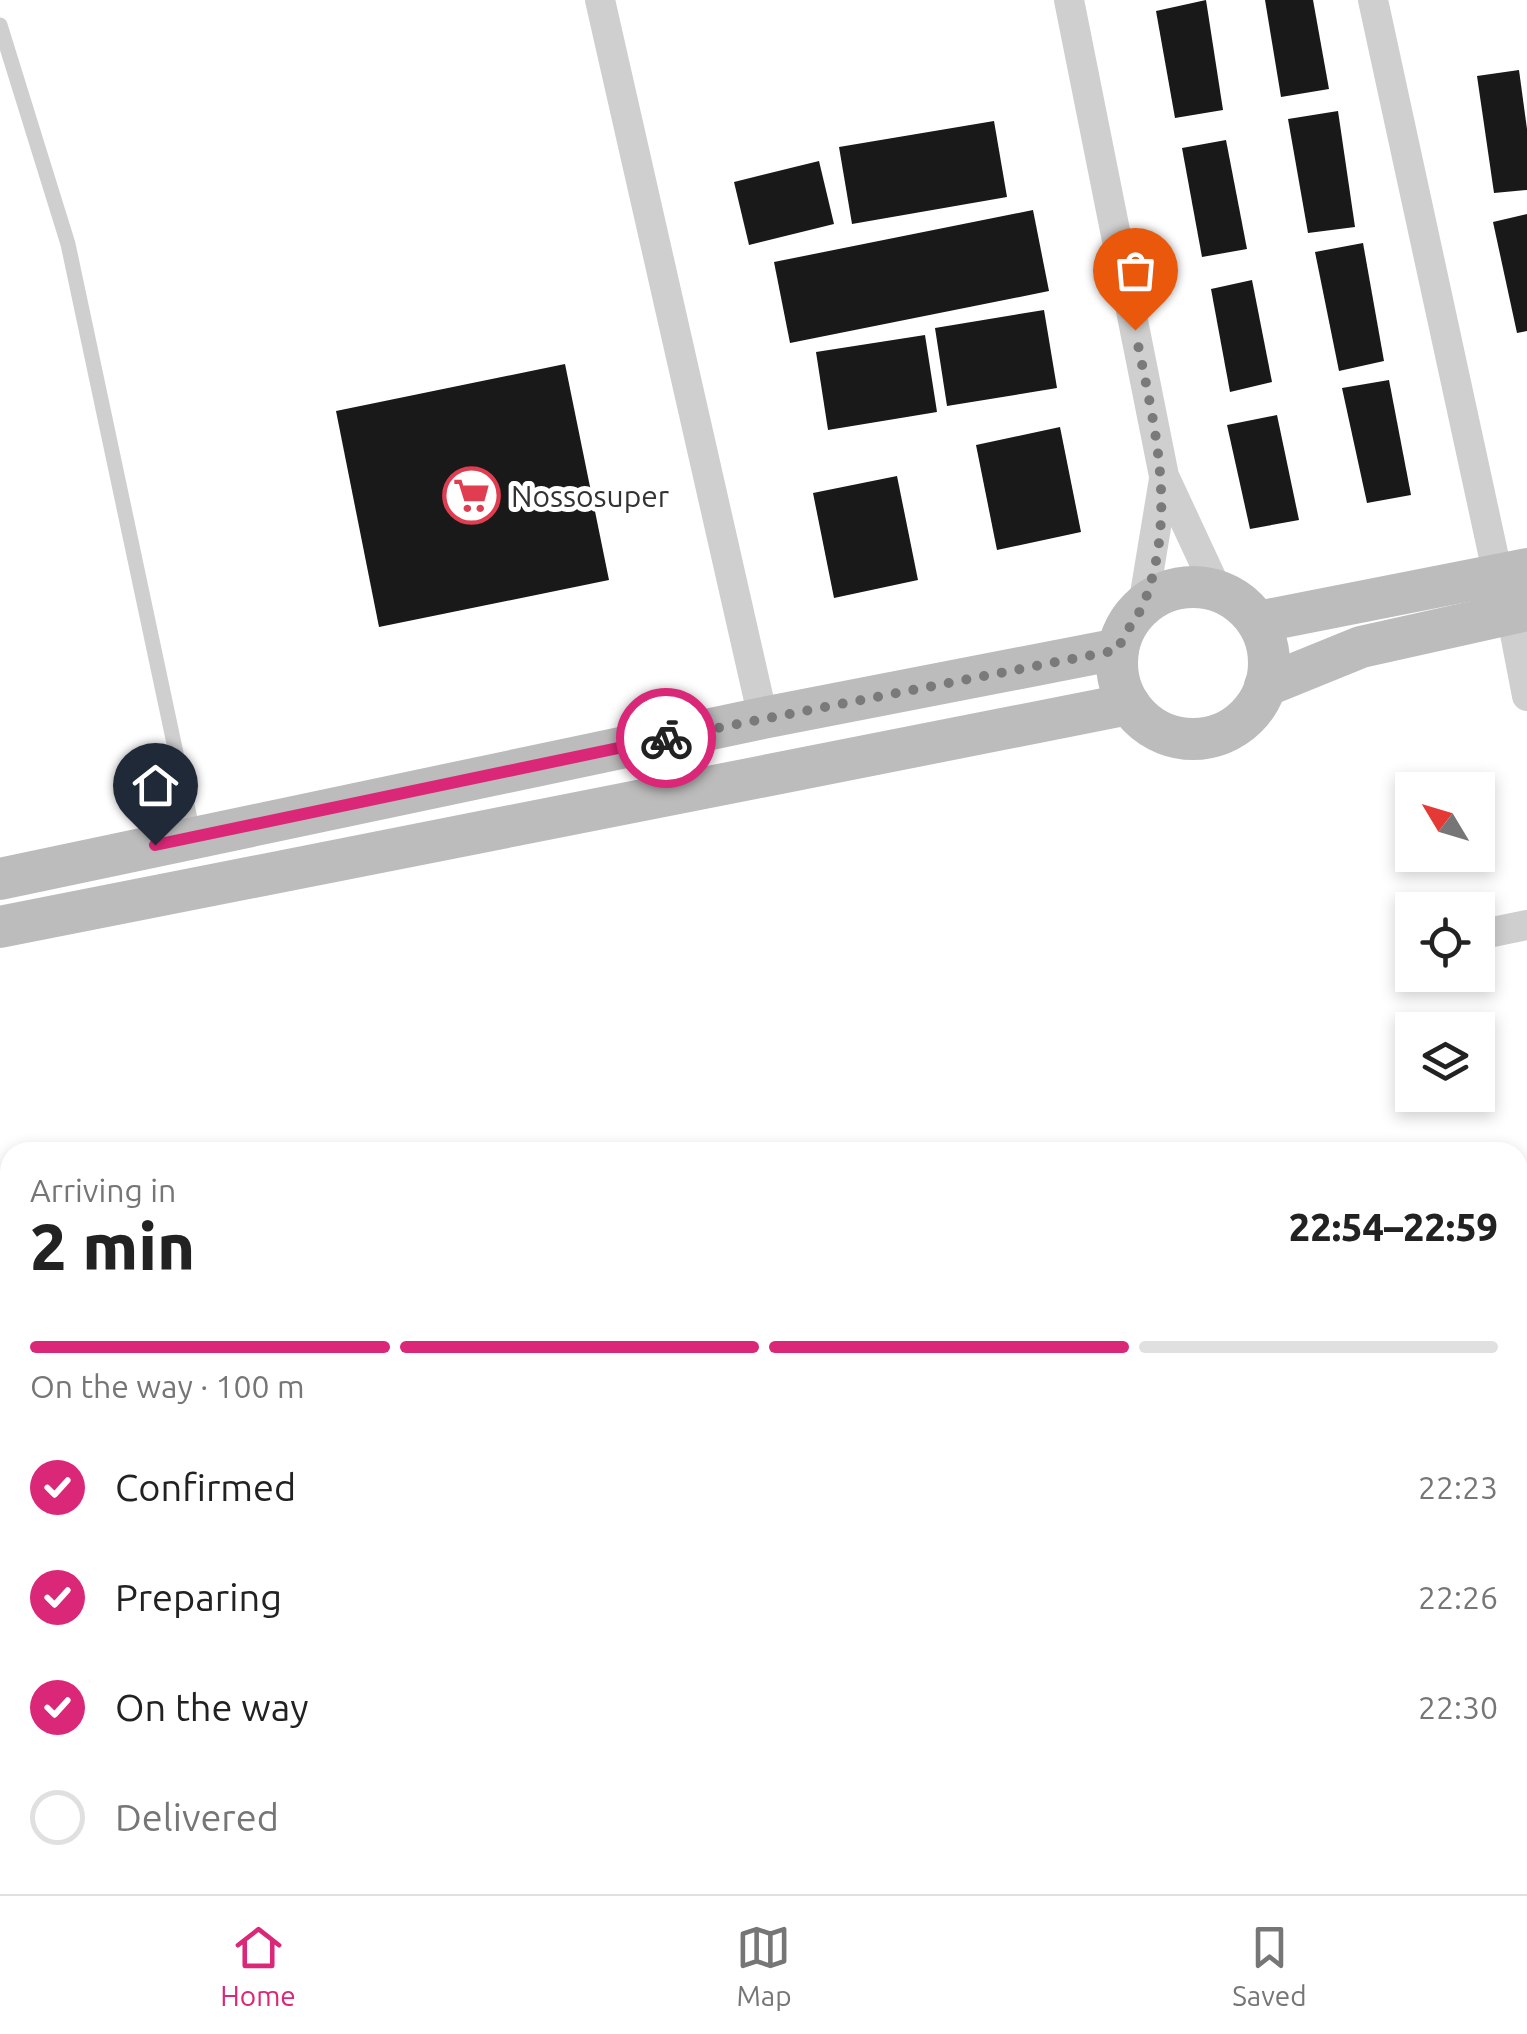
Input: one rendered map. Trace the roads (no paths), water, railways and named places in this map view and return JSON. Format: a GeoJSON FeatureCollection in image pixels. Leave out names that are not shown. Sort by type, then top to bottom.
{"type":"FeatureCollection","features":[{"type":"Feature","properties":{"kind":"street"},"geometry":{"type":"LineString","coordinates":[[600,0],[762,718]]}},
{"type":"Feature","properties":{"kind":"street"},"geometry":{"type":"LineString","coordinates":[[1069,0],[1164,476],[1216,590]]}},
{"type":"Feature","properties":{"kind":"street"},"geometry":{"type":"LineString","coordinates":[[1373,0],[1516,592],[1527,696]]}},
{"type":"Feature","properties":{"kind":"street"},"geometry":{"type":"LineString","coordinates":[[1143,606],[1164,476]]}},
{"type":"Feature","properties":{"kind":"street"},"geometry":{"type":"LineString","coordinates":[[1170,590],[1216,590],[1240,602],[1258,622],[1269,664],[1265,686],[1241,721],[1202,738],[1161,732],[1129,704],[1121,687],[1118,650],[1127,625],[1143,606],[1170,590]]}},
{"type":"Feature","properties":{"kind":"street"},"geometry":{"type":"LineString","coordinates":[[1258,622],[1516,592]]}},
{"type":"Feature","properties":{"kind":"street"},"geometry":{"type":"LineString","coordinates":[[1265,686],[1516,592]]}},
{"type":"Feature","properties":{"kind":"street"},"geometry":{"type":"LineString","coordinates":[[0,879],[762,718],[1118,650]]}},
{"type":"Feature","properties":{"kind":"street"},"geometry":{"type":"LineString","coordinates":[[0,927],[1129,704]]}},
{"type":"Feature","properties":{"kind":"street"},"geometry":{"type":"LineString","coordinates":[[1495,932],[1527,926]]}},
{"type":"Feature","properties":{"kind":"lane"},"geometry":{"type":"LineString","coordinates":[[0,25],[68,244],[194,837]]}},
{"type":"Feature","properties":{"kind":"place","name":"Nossosuper"},"geometry":{"type":"Point","coordinates":[472,496]}}]}
